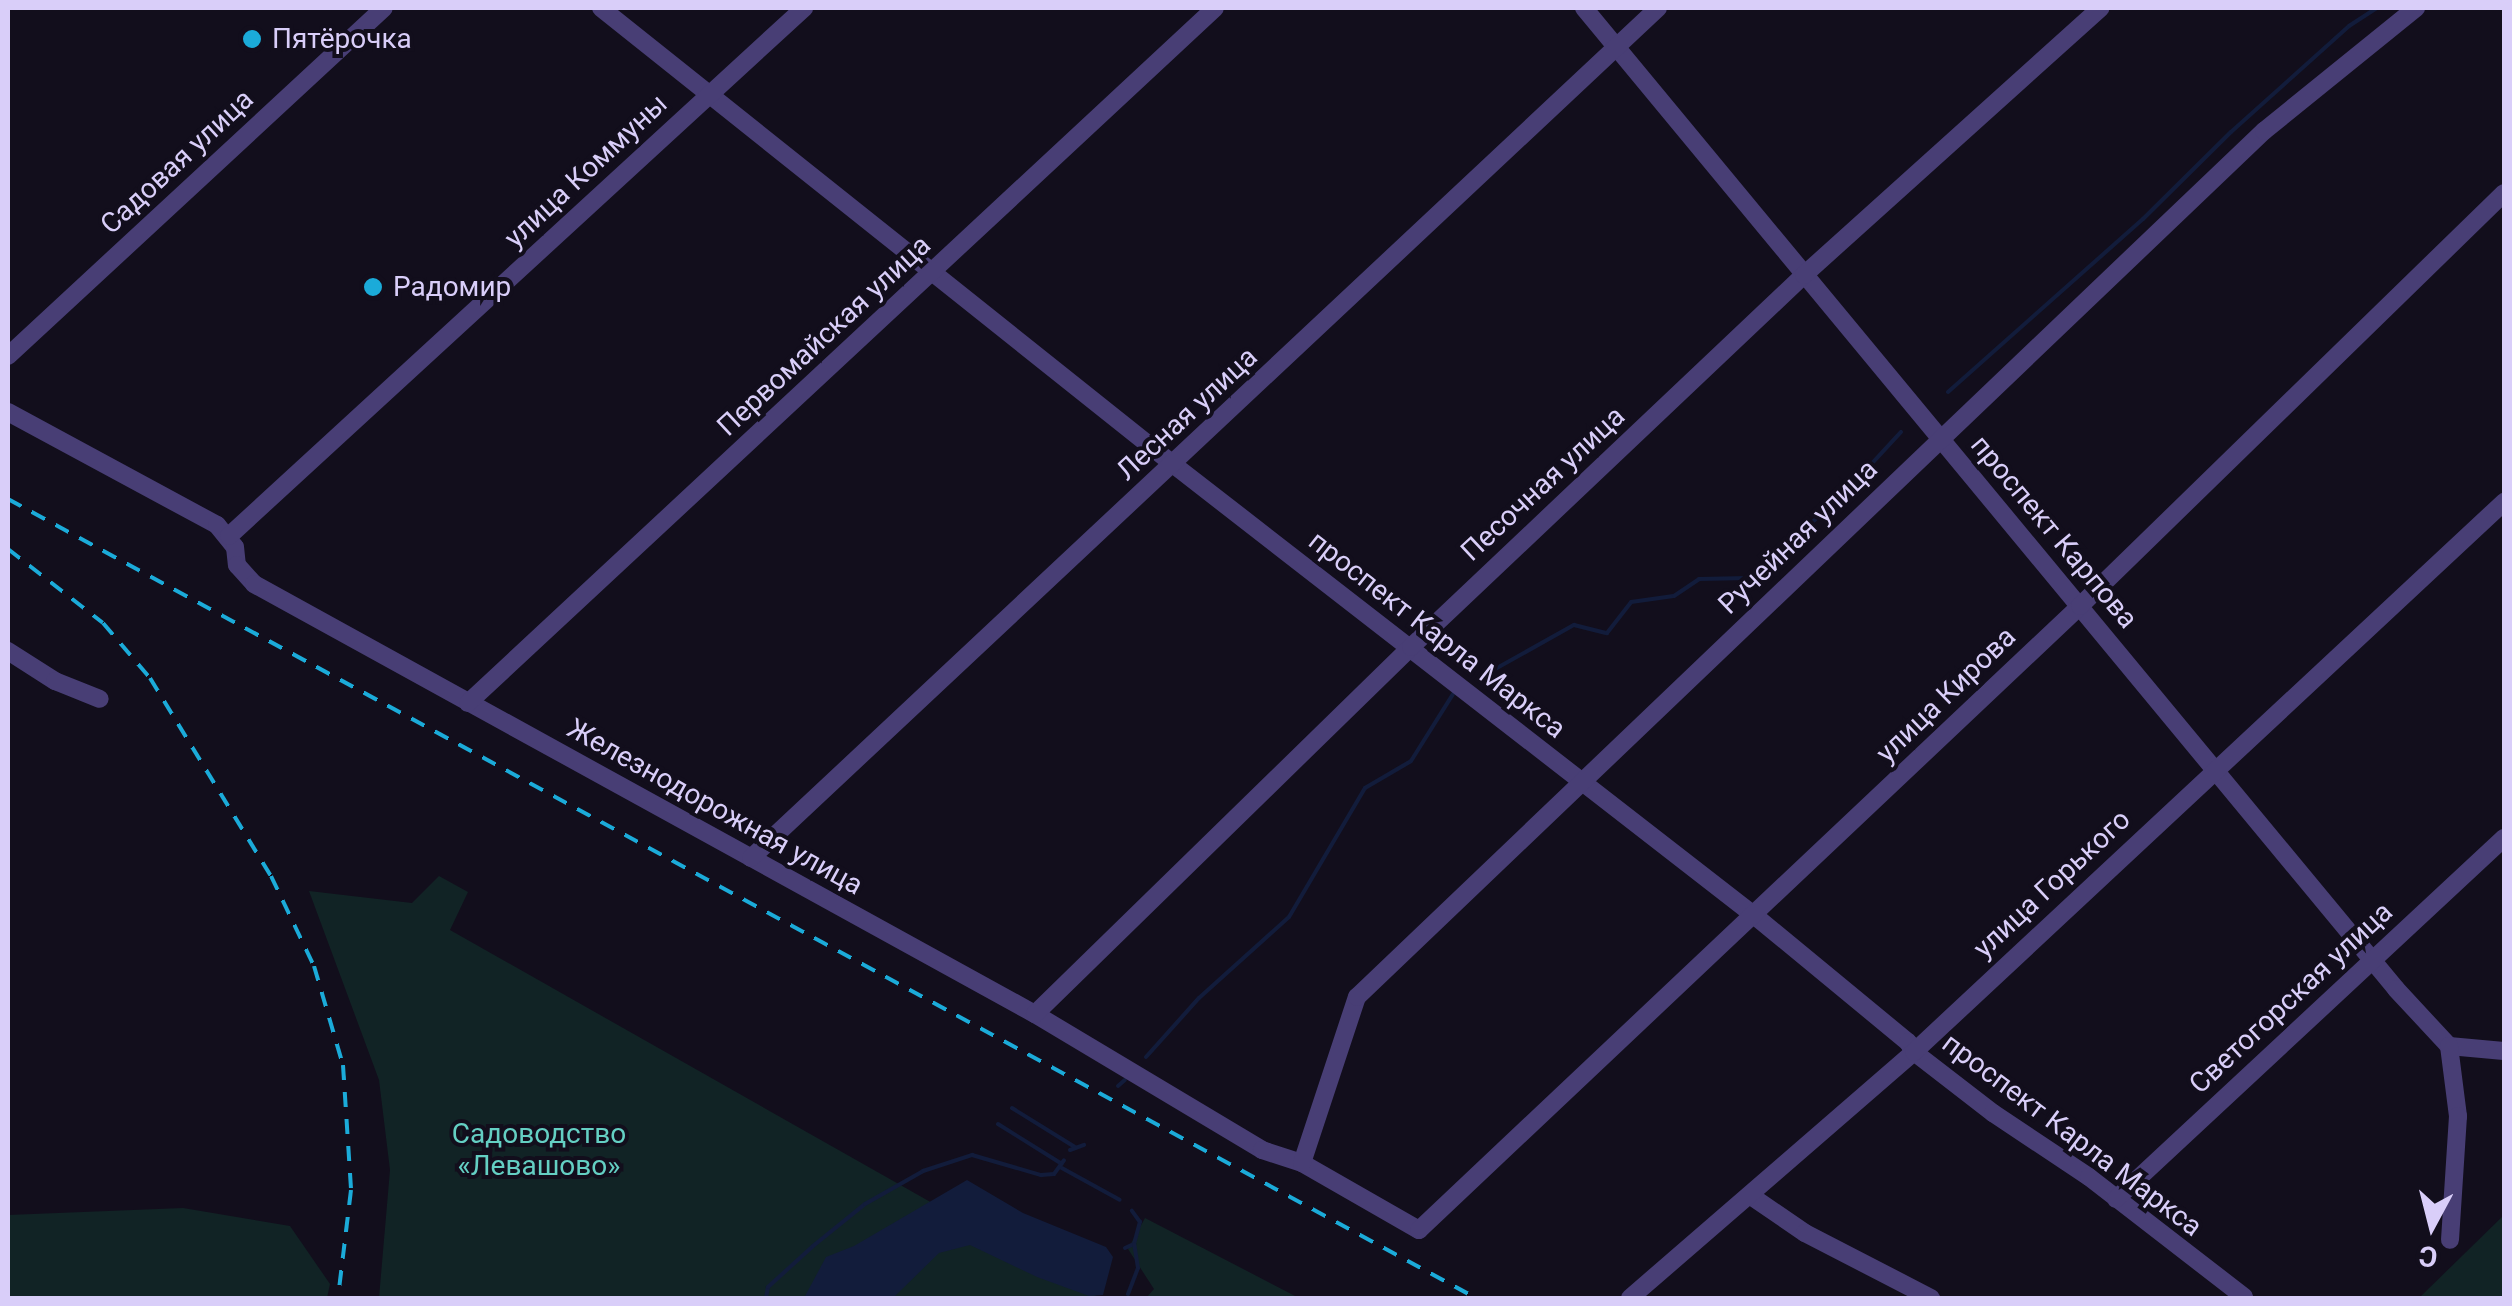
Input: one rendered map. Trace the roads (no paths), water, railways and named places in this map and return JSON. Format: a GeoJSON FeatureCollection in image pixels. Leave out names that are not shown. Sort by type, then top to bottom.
{"type":"FeatureCollection","features":[{"type":"Feature","properties":{"kind":"street","name":"Садовая улица"},"geometry":{"type":"LineString","coordinates":[[8,356],[384,8]]}},
{"type":"Feature","properties":{"kind":"street","name":"проспект Карла Маркса"},"geometry":{"type":"LineString","coordinates":[[601,8],[936,271],[1174,465],[1755,916],[1908,1042],[1914,1052],[2244,1298]]}},
{"type":"Feature","properties":{"kind":"street","name":"улица Коммуны"},"geometry":{"type":"LineString","coordinates":[[229,536],[804,8]]}},
{"type":"Feature","properties":{"kind":"street","name":"Первомайская улица"},"geometry":{"type":"LineString","coordinates":[[468,702],[936,271],[1214,8]]}},
{"type":"Feature","properties":{"kind":"street","name":"проспект Карпова"},"geometry":{"type":"LineString","coordinates":[[1584,8],[2372,960],[2449,1046]]}},
{"type":"Feature","properties":{"kind":"street","name":"Лесная улица"},"geometry":{"type":"LineString","coordinates":[[751,858],[1658,8]]}},
{"type":"Feature","properties":{"kind":"street","name":"Песочная улица"},"geometry":{"type":"LineString","coordinates":[[1036,1014],[1411,646],[1804,275],[2101,8]]}},
{"type":"Feature","properties":{"kind":"street","name":"Ручейная улица"},"geometry":{"type":"LineString","coordinates":[[1302,1164],[1357,998],[2264,131],[2416,8]]}},
{"type":"Feature","properties":{"kind":"street","name":"улица Кирова"},"geometry":{"type":"LineString","coordinates":[[1419,1230],[2080,606],[2504,192]]}},
{"type":"Feature","properties":{"kind":"street"},"geometry":{"type":"LineString","coordinates":[[8,412],[218,525],[229,536]]}},
{"type":"Feature","properties":{"kind":"street","name":"улица Горького"},"geometry":{"type":"LineString","coordinates":[[1630,1298],[1914,1052],[2504,502]]}},
{"type":"Feature","properties":{"kind":"street","name":"Железнодорожная улица"},"geometry":{"type":"LineString","coordinates":[[229,536],[237,565],[254,584],[1036,1014],[1262,1150],[1302,1164],[1419,1230]]}},
{"type":"Feature","properties":{"kind":"street"},"geometry":{"type":"LineString","coordinates":[[8,651],[55,682],[100,699]]}},
{"type":"Feature","properties":{"kind":"street","name":"Светогорская улица"},"geometry":{"type":"LineString","coordinates":[[2116,1199],[2504,838]]}},
{"type":"Feature","properties":{"kind":"street"},"geometry":{"type":"LineString","coordinates":[[2450,1240],[2458,1116],[2449,1046],[2504,1051]]}},
{"type":"Feature","properties":{"kind":"street"},"geometry":{"type":"LineString","coordinates":[[1751,1196],[1805,1233],[1930,1298]]}},
{"type":"Feature","properties":{"kind":"water"},"geometry":{"type":"Polygon","coordinates":[[[967,1180],[1023,1213],[1106,1247],[1113,1257],[1103,1295],[1089,1296],[1037,1277],[970,1245],[939,1253],[893,1298],[804,1298],[826,1257],[854,1246],[967,1180]]]}},
{"type":"Feature","properties":{"kind":"waterway"},"geometry":{"type":"LineString","coordinates":[[1948,392],[2143,219],[2231,132],[2349,26],[2377,8]]}},
{"type":"Feature","properties":{"kind":"waterway"},"geometry":{"type":"LineString","coordinates":[[1479,678],[1574,625],[1607,633],[1631,602],[1674,596],[1699,579],[1748,578],[1840,498],[1901,432]]}},
{"type":"Feature","properties":{"kind":"waterway"},"geometry":{"type":"LineString","coordinates":[[1146,1057],[1199,998],[1289,917],[1365,788],[1411,761],[1453,694]]}},
{"type":"Feature","properties":{"kind":"waterway"},"geometry":{"type":"LineString","coordinates":[[1118,1086],[1125,1080]]}},
{"type":"Feature","properties":{"kind":"waterway"},"geometry":{"type":"LineString","coordinates":[[1012,1108],[1075,1147]]}},
{"type":"Feature","properties":{"kind":"waterway"},"geometry":{"type":"LineString","coordinates":[[998,1124],[1062,1164]]}},
{"type":"Feature","properties":{"kind":"waterway"},"geometry":{"type":"LineString","coordinates":[[1070,1150],[1084,1145]]}},
{"type":"Feature","properties":{"kind":"waterway"},"geometry":{"type":"LineString","coordinates":[[766,1298],[768,1287],[813,1246],[865,1204],[923,1171],[972,1155],[1041,1175],[1054,1174],[1064,1160]]}},
{"type":"Feature","properties":{"kind":"waterway"},"geometry":{"type":"LineString","coordinates":[[1060,1167],[1120,1200]]}},
{"type":"Feature","properties":{"kind":"waterway"},"geometry":{"type":"LineString","coordinates":[[1125,1248],[1134,1244],[1140,1222],[1132,1211]]}},
{"type":"Feature","properties":{"kind":"waterway"},"geometry":{"type":"LineString","coordinates":[[1128,1294],[1138,1268],[1134,1244]]}},
{"type":"Feature","properties":{"kind":"railway"},"geometry":{"type":"LineString","coordinates":[[8,499],[1476,1298]]}},
{"type":"Feature","properties":{"kind":"railway"},"geometry":{"type":"LineString","coordinates":[[8,549],[103,623],[150,678],[271,876],[314,966],[343,1065],[351,1190],[338,1298]]}},
{"type":"Feature","properties":{"kind":"place","name":"Пятёрочка"},"geometry":{"type":"Point","coordinates":[252,39]}},
{"type":"Feature","properties":{"kind":"place","name":"Радомир"},"geometry":{"type":"Point","coordinates":[373,287]}},
{"type":"Feature","properties":{"kind":"park label","name":"Садоводство «Левашово»"},"geometry":{"type":"Point","coordinates":[539,1150]}}]}
